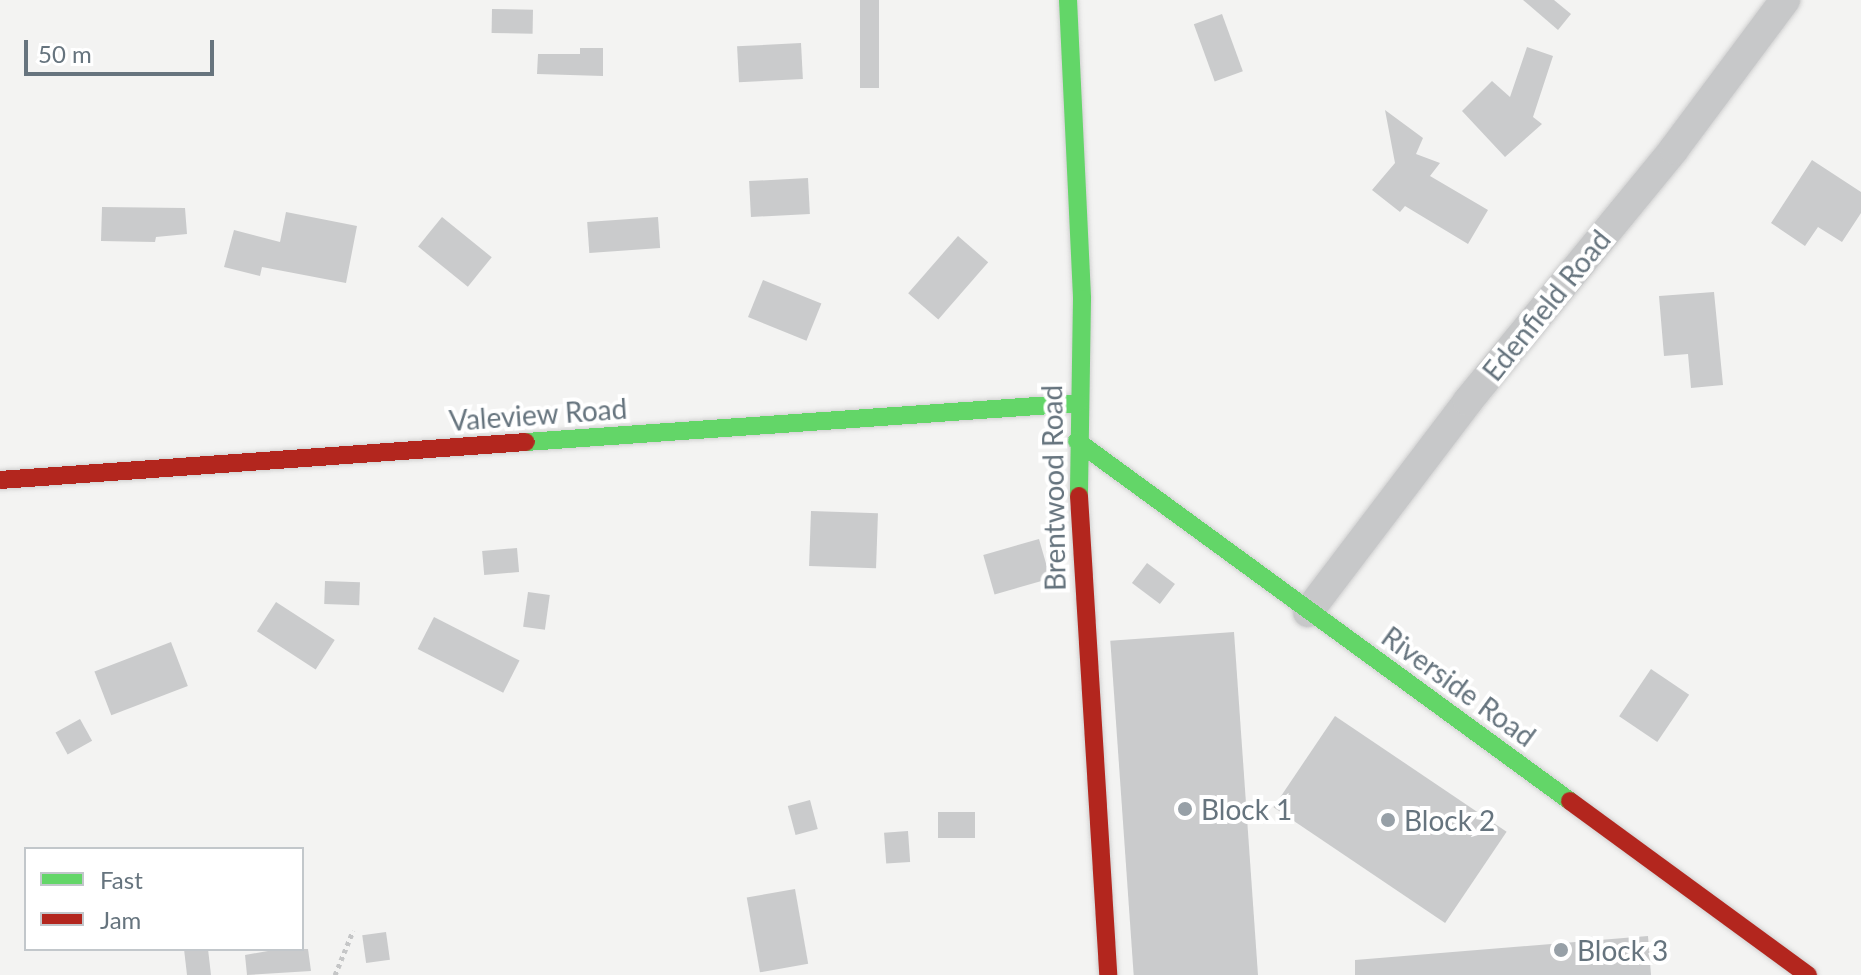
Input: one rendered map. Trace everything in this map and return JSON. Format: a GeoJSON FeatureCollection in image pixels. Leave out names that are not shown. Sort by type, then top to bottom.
{"type":"FeatureCollection","features":[{"type":"Feature","properties":{"kind":"street","name":"Brentwood Road"},"geometry":{"type":"LineString","coordinates":[[1068,0],[1082,299],[1077,441],[1081,578],[1108,975]]}},
{"type":"Feature","properties":{"kind":"street","name":"Edenfield Road"},"geometry":{"type":"LineString","coordinates":[[1308,612],[1468,401],[1674,149],[1785,0]]}},
{"type":"Feature","properties":{"kind":"street","name":"Valeview Road"},"geometry":{"type":"LineString","coordinates":[[0,480],[1079,403]]}},
{"type":"Feature","properties":{"kind":"street","name":"Riverside Road"},"geometry":{"type":"LineString","coordinates":[[1077,441],[1808,975]]}},
{"type":"Feature","properties":{"kind":"path"},"geometry":{"type":"LineString","coordinates":[[335,975],[353,931]]}},
{"type":"Feature","properties":{"kind":"building"},"geometry":{"type":"Polygon","coordinates":[[[860,0],[879,0],[879,88],[860,88],[860,0]]]}},
{"type":"Feature","properties":{"kind":"building"},"geometry":{"type":"Polygon","coordinates":[[[1523,0],[1554,0],[1571,14],[1558,30],[1523,0]]]}},
{"type":"Feature","properties":{"kind":"building"},"geometry":{"type":"Polygon","coordinates":[[[492,9],[533,10],[533,34],[492,33],[492,9]]]}},
{"type":"Feature","properties":{"kind":"building"},"geometry":{"type":"Polygon","coordinates":[[[1222,14],[1243,71],[1215,82],[1194,24],[1222,14]]]}},
{"type":"Feature","properties":{"kind":"building"},"geometry":{"type":"Polygon","coordinates":[[[801,43],[803,79],[739,82],[737,46],[801,43]]]}},
{"type":"Feature","properties":{"kind":"building"},"geometry":{"type":"Polygon","coordinates":[[[1527,47],[1553,56],[1533,117],[1542,124],[1505,157],[1462,111],[1492,81],[1510,97],[1527,47]]]}},
{"type":"Feature","properties":{"kind":"building"},"geometry":{"type":"Polygon","coordinates":[[[580,48],[603,48],[603,76],[537,74],[538,54],[580,54],[580,48]]]}},
{"type":"Feature","properties":{"kind":"building"},"geometry":{"type":"Polygon","coordinates":[[[1385,110],[1423,138],[1416,154],[1440,163],[1430,176],[1488,210],[1468,244],[1405,206],[1400,212],[1372,190],[1395,163],[1385,110]]]}},
{"type":"Feature","properties":{"kind":"building"},"geometry":{"type":"Polygon","coordinates":[[[1812,160],[1861,192],[1861,213],[1842,242],[1818,227],[1805,246],[1771,223],[1812,160]]]}},
{"type":"Feature","properties":{"kind":"building"},"geometry":{"type":"Polygon","coordinates":[[[808,178],[810,214],[751,217],[749,181],[808,178]]]}},
{"type":"Feature","properties":{"kind":"building"},"geometry":{"type":"Polygon","coordinates":[[[102,207],[185,208],[187,234],[156,237],[155,242],[101,241],[102,207]]]}},
{"type":"Feature","properties":{"kind":"building"},"geometry":{"type":"Polygon","coordinates":[[[286,212],[357,226],[346,283],[262,267],[260,276],[224,267],[234,230],[280,242],[286,212]]]}},
{"type":"Feature","properties":{"kind":"building"},"geometry":{"type":"Polygon","coordinates":[[[442,217],[492,257],[468,287],[418,247],[442,217]]]}},
{"type":"Feature","properties":{"kind":"building"},"geometry":{"type":"Polygon","coordinates":[[[658,217],[660,248],[589,253],[587,222],[658,217]]]}},
{"type":"Feature","properties":{"kind":"building"},"geometry":{"type":"Polygon","coordinates":[[[958,236],[988,262],[938,320],[908,293],[958,236]]]}},
{"type":"Feature","properties":{"kind":"building"},"geometry":{"type":"Polygon","coordinates":[[[763,280],[821,304],[806,341],[748,317],[763,280]]]}},
{"type":"Feature","properties":{"kind":"building"},"geometry":{"type":"Polygon","coordinates":[[[1714,292],[1723,385],[1691,388],[1688,354],[1664,356],[1659,296],[1714,292]]]}},
{"type":"Feature","properties":{"kind":"building"},"geometry":{"type":"Polygon","coordinates":[[[811,511],[878,513],[876,568],[809,566],[811,511]]]}},
{"type":"Feature","properties":{"kind":"building"},"geometry":{"type":"Polygon","coordinates":[[[1039,539],[1050,578],[995,594],[983,555],[1039,539]]]}},
{"type":"Feature","properties":{"kind":"building"},"geometry":{"type":"Polygon","coordinates":[[[517,548],[519,572],[484,575],[482,551],[517,548]]]}},
{"type":"Feature","properties":{"kind":"building"},"geometry":{"type":"Polygon","coordinates":[[[1147,563],[1175,584],[1160,604],[1132,583],[1147,563]]]}},
{"type":"Feature","properties":{"kind":"building"},"geometry":{"type":"Polygon","coordinates":[[[325,581],[360,582],[359,605],[324,604],[325,581]]]}},
{"type":"Feature","properties":{"kind":"building"},"geometry":{"type":"Polygon","coordinates":[[[528,592],[550,595],[545,630],[523,627],[528,592]]]}},
{"type":"Feature","properties":{"kind":"building"},"geometry":{"type":"Polygon","coordinates":[[[276,602],[335,640],[316,669],[257,631],[276,602]]]}},
{"type":"Feature","properties":{"kind":"building"},"geometry":{"type":"Polygon","coordinates":[[[434,617],[520,661],[503,693],[418,649],[434,617]]]}},
{"type":"Feature","properties":{"kind":"building","name":"Block 1"},"geometry":{"type":"Polygon","coordinates":[[[1234,632],[1258,975],[1134,975],[1110,641],[1234,632]]]}},
{"type":"Feature","properties":{"kind":"building"},"geometry":{"type":"Polygon","coordinates":[[[171,642],[188,686],[111,715],[94,671],[171,642]]]}},
{"type":"Feature","properties":{"kind":"building"},"geometry":{"type":"Polygon","coordinates":[[[1651,669],[1689,695],[1657,742],[1619,716],[1651,669]]]}},
{"type":"Feature","properties":{"kind":"building","name":"Block 2"},"geometry":{"type":"Polygon","coordinates":[[[1335,716],[1507,832],[1445,923],[1273,807],[1335,716]]]}},
{"type":"Feature","properties":{"kind":"building"},"geometry":{"type":"Polygon","coordinates":[[[80,719],[92,741],[68,754],[56,733],[80,719]]]}},
{"type":"Feature","properties":{"kind":"building"},"geometry":{"type":"Polygon","coordinates":[[[810,800],[818,829],[796,835],[788,806],[810,800]]]}},
{"type":"Feature","properties":{"kind":"building"},"geometry":{"type":"Polygon","coordinates":[[[938,812],[975,812],[975,838],[938,838],[938,812]]]}},
{"type":"Feature","properties":{"kind":"building"},"geometry":{"type":"Polygon","coordinates":[[[908,831],[910,862],[886,864],[884,833],[908,831]]]}},
{"type":"Feature","properties":{"kind":"building"},"geometry":{"type":"Polygon","coordinates":[[[795,889],[808,964],[760,972],[747,898],[795,889]]]}},
{"type":"Feature","properties":{"kind":"building"},"geometry":{"type":"Polygon","coordinates":[[[386,932],[390,960],[366,963],[362,935],[386,932]]]}},
{"type":"Feature","properties":{"kind":"building","name":"Block 3"},"geometry":{"type":"Polygon","coordinates":[[[1648,936],[1651,975],[1355,975],[1355,960],[1648,936]]]}},
{"type":"Feature","properties":{"kind":"building"},"geometry":{"type":"Polygon","coordinates":[[[308,949],[311,971],[247,975],[245,955],[308,949]]]}},
{"type":"Feature","properties":{"kind":"building"},"geometry":{"type":"Polygon","coordinates":[[[184,951],[208,951],[211,975],[187,975],[184,951]]]}},
{"type":"Feature","properties":{"kind":"traffic: fast"},"geometry":{"type":"LineString","coordinates":[[1068,0],[1082,299],[1079,496]]}},
{"type":"Feature","properties":{"kind":"traffic: fast"},"geometry":{"type":"LineString","coordinates":[[526,442],[1079,403]]}},
{"type":"Feature","properties":{"kind":"traffic: fast"},"geometry":{"type":"LineString","coordinates":[[1077,441],[1570,801]]}},
{"type":"Feature","properties":{"kind":"traffic: jam"},"geometry":{"type":"LineString","coordinates":[[0,480],[526,442]]}},
{"type":"Feature","properties":{"kind":"traffic: jam"},"geometry":{"type":"LineString","coordinates":[[1079,496],[1108,975]]}},
{"type":"Feature","properties":{"kind":"traffic: jam"},"geometry":{"type":"LineString","coordinates":[[1570,801],[1808,975]]}},
{"type":"Feature","properties":{"kind":"place","name":"Block 1"},"geometry":{"type":"Point","coordinates":[1185,809]}},
{"type":"Feature","properties":{"kind":"place","name":"Block 2"},"geometry":{"type":"Point","coordinates":[1388,820]}},
{"type":"Feature","properties":{"kind":"place","name":"Block 3"},"geometry":{"type":"Point","coordinates":[1561,950]}}]}
